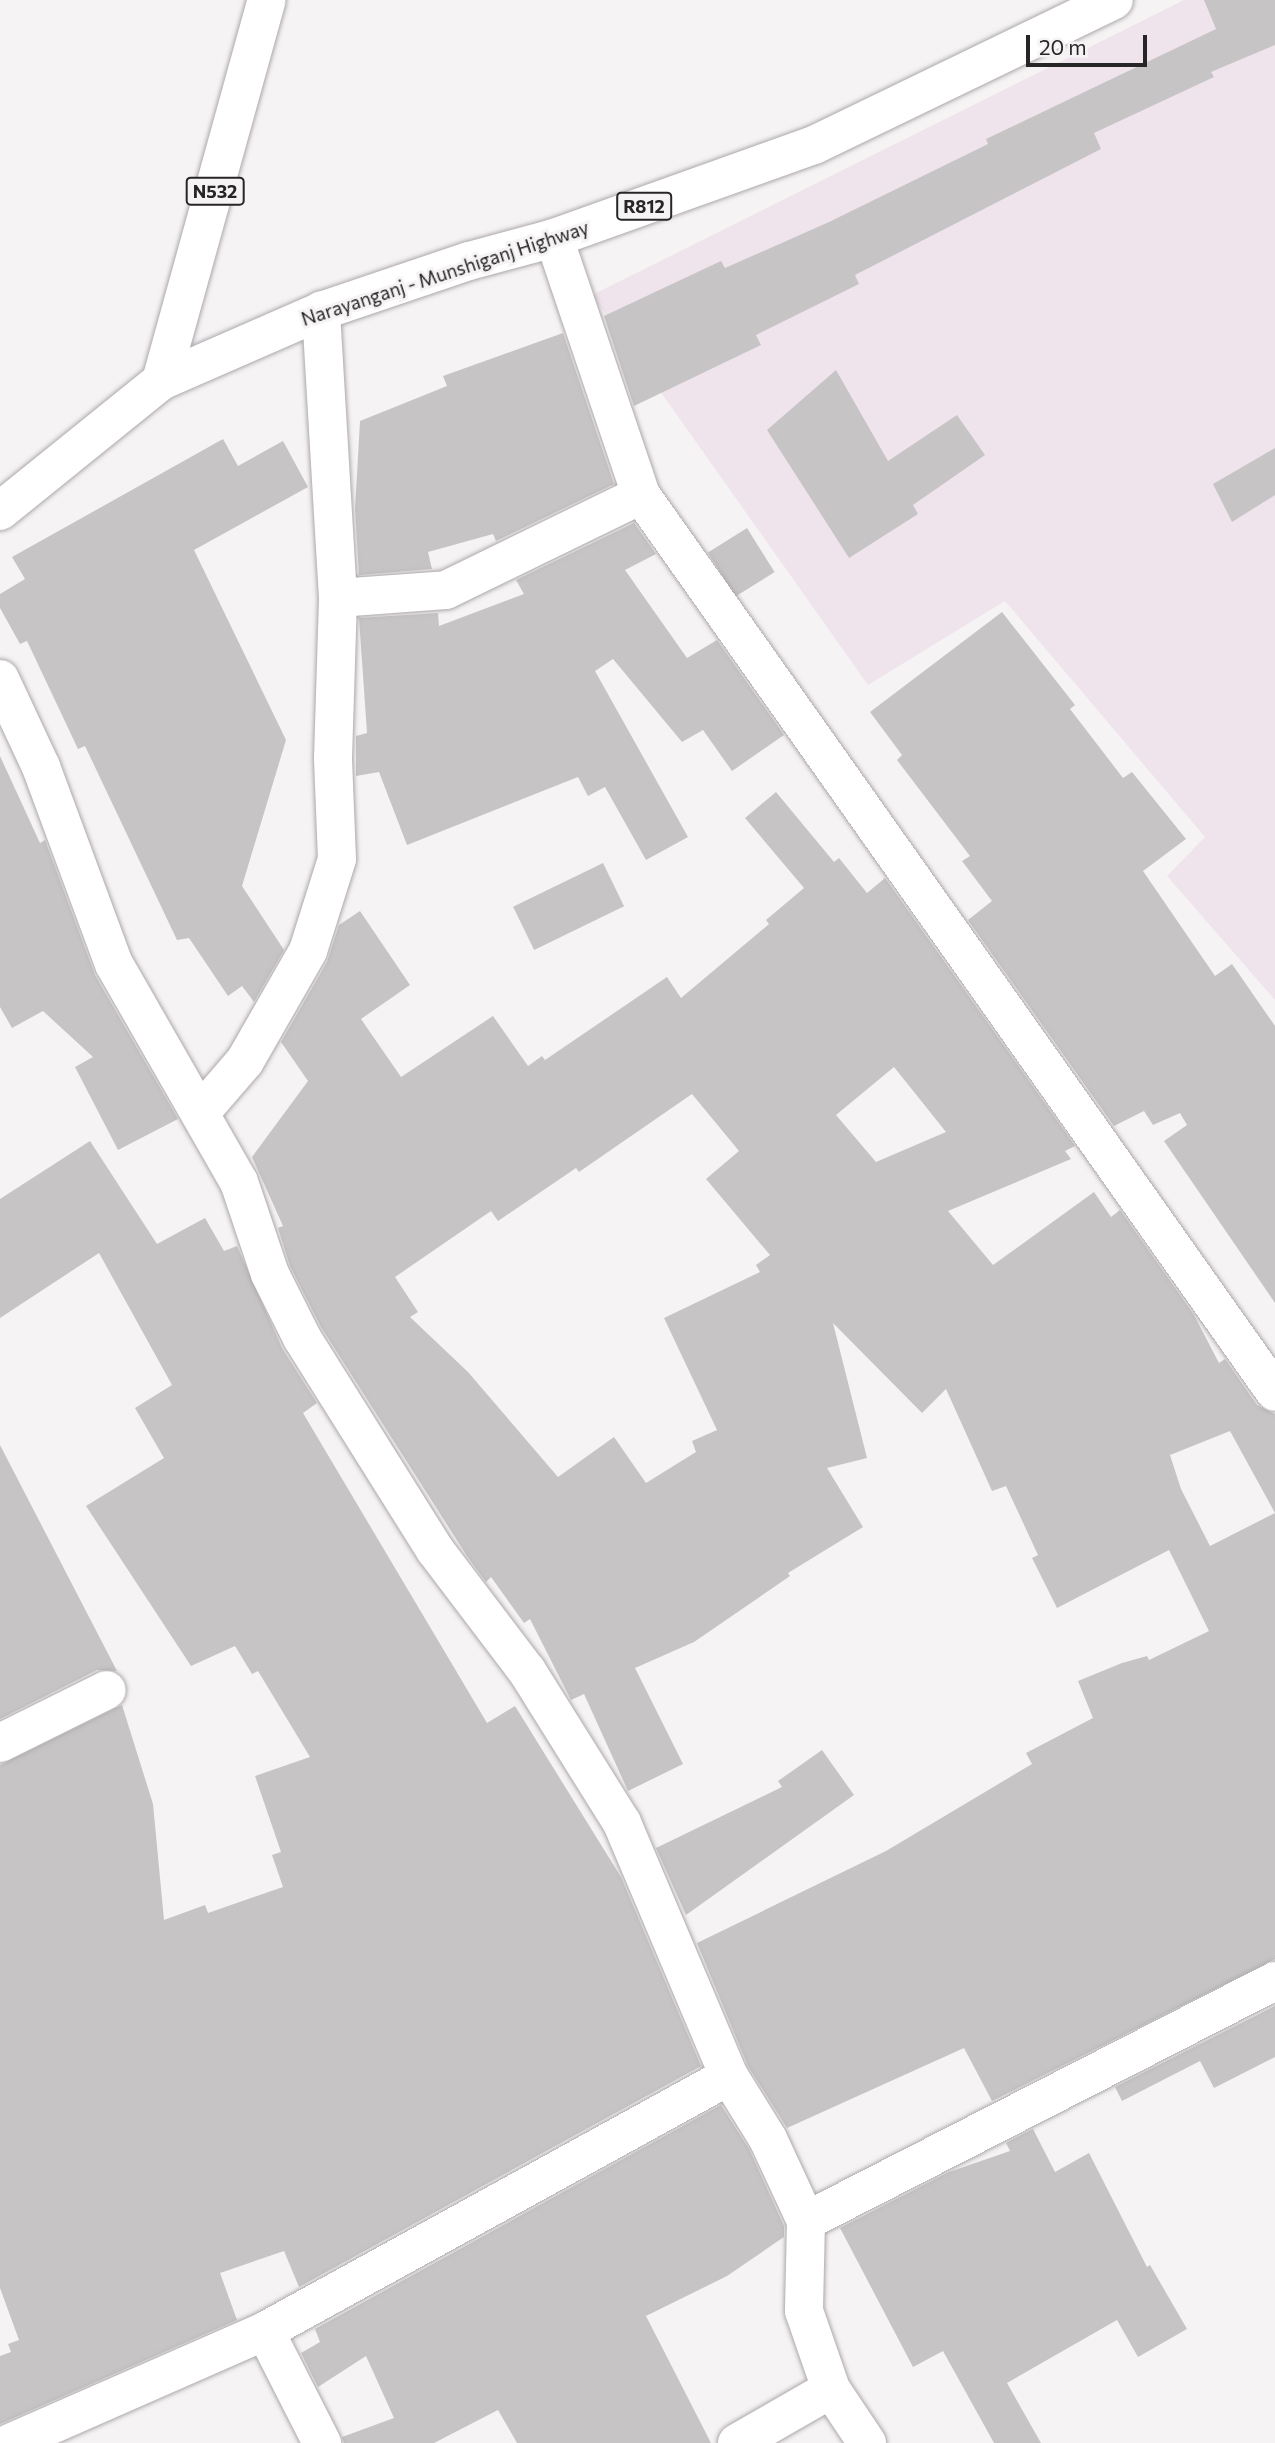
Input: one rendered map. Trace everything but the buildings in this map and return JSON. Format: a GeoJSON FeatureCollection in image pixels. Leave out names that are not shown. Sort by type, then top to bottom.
{"type":"FeatureCollection","features":[{"type":"Feature","properties":{"kind":"main road","name":"N532"},"geometry":{"type":"LineString","coordinates":[[161,381],[267,0]]}},
{"type":"Feature","properties":{"kind":"main road","name":"Narayanganj - Munshiganj Highway"},"geometry":{"type":"LineString","coordinates":[[0,511],[161,381],[321,311],[469,261],[554,238],[814,145],[1114,0]]}},
{"type":"Feature","properties":{"kind":"main road"},"geometry":{"type":"LineString","coordinates":[[554,238],[640,495],[1275,1392]]}},
{"type":"Feature","properties":{"kind":"main road"},"geometry":{"type":"LineString","coordinates":[[201,1112],[245,1061],[308,951],[337,859],[333,758],[338,597],[321,311]]}},
{"type":"Feature","properties":{"kind":"main road"},"geometry":{"type":"LineString","coordinates":[[338,597],[446,590],[640,495]]}},
{"type":"Feature","properties":{"kind":"main road"},"geometry":{"type":"LineString","coordinates":[[0,679],[41,767],[114,964],[239,1182],[271,1274],[326,1382],[435,1550],[573,1738],[622,1823],[729,2076],[768,2139],[806,2221],[804,2311],[831,2389],[867,2443]]}},
{"type":"Feature","properties":{"kind":"main road"},"geometry":{"type":"LineString","coordinates":[[0,1743],[107,1690]]}},
{"type":"Feature","properties":{"kind":"main road"},"geometry":{"type":"LineString","coordinates":[[806,2221],[1275,1981]]}},
{"type":"Feature","properties":{"kind":"main road"},"geometry":{"type":"LineString","coordinates":[[10,2443],[265,2331],[729,2076]]}},
{"type":"Feature","properties":{"kind":"main road"},"geometry":{"type":"LineString","coordinates":[[265,2331],[322,2443]]}},
{"type":"Feature","properties":{"kind":"main road"},"geometry":{"type":"LineString","coordinates":[[737,2443],[831,2389]]}},
{"type":"Feature","properties":{"kind":"shaded area"},"geometry":{"type":"Polygon","coordinates":[[[1184,0],[1275,0],[1275,1000],[1167,876],[1205,837],[1005,601],[868,685],[592,295],[1184,0]]]}}]}
